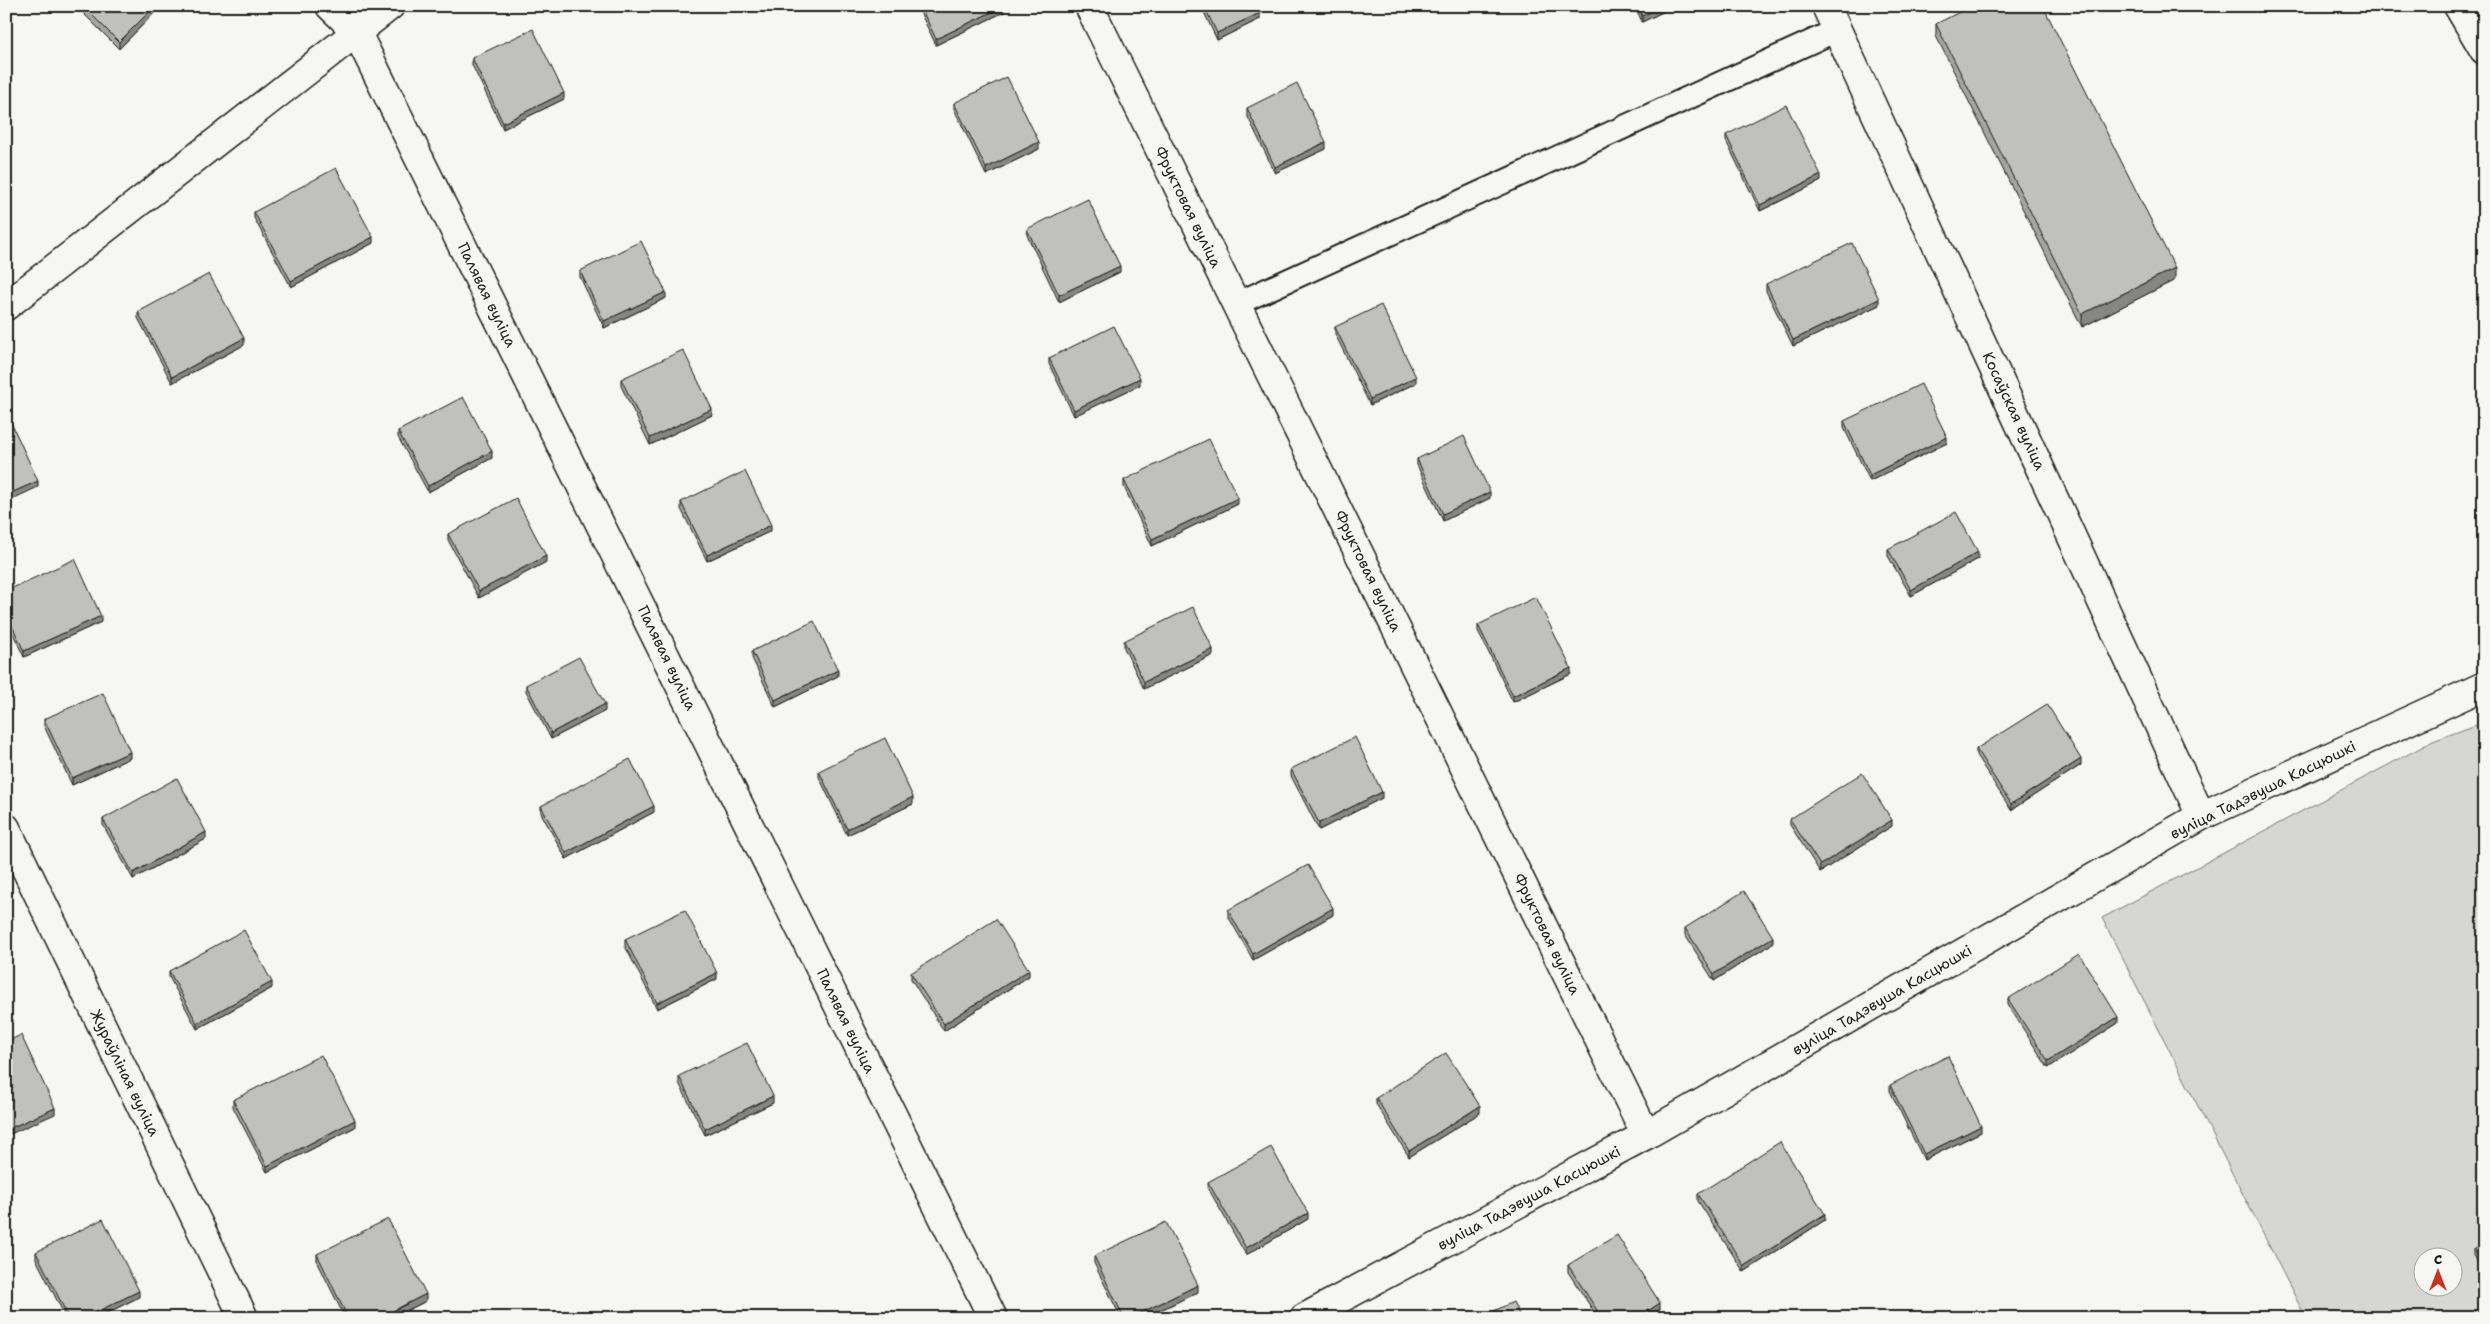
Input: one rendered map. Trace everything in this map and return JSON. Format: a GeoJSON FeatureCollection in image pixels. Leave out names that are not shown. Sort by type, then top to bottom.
{"type":"FeatureCollection","features":[{"type":"Feature","properties":{"kind":"street","name":"Палявая вуліца"},"geometry":{"type":"LineString","coordinates":[[330,6],[356,31],[993,1318]]}},
{"type":"Feature","properties":{"kind":"street"},"geometry":{"type":"LineString","coordinates":[[6,306],[390,6]]}},
{"type":"Feature","properties":{"kind":"street","name":"Фруктовая вуліца"},"geometry":{"type":"LineString","coordinates":[[1089,6],[1646,1135]]}},
{"type":"Feature","properties":{"kind":"street"},"geometry":{"type":"LineString","coordinates":[[2458,6],[2484,50]]}},
{"type":"Feature","properties":{"kind":"street","name":"Косаўская вуліца"},"geometry":{"type":"LineString","coordinates":[[1831,18],[2202,816]]}},
{"type":"Feature","properties":{"kind":"street","name":"вуліца Тадэвуша Касцюшкі"},"geometry":{"type":"LineString","coordinates":[[1304,1318],[1646,1135],[2202,816],[2475,690]]}},
{"type":"Feature","properties":{"kind":"street","name":"Жураўліная вуліца"},"geometry":{"type":"LineString","coordinates":[[6,828],[244,1318]]}},
{"type":"Feature","properties":{"kind":"lane"},"geometry":{"type":"LineString","coordinates":[[1236,304],[1831,18]]}},
{"type":"Feature","properties":{"kind":"shaded area"},"geometry":{"type":"Polygon","coordinates":[[[2484,722],[2484,1318],[2306,1318],[2102,918],[2433,741],[2484,722]]]}},
{"type":"Feature","properties":{"kind":"building"},"geometry":{"type":"Polygon","coordinates":[[[83,6],[155,6],[119,42],[83,6]]]}},
{"type":"Feature","properties":{"kind":"building"},"geometry":{"type":"Polygon","coordinates":[[[920,6],[1004,6],[936,39],[920,6]]]}},
{"type":"Feature","properties":{"kind":"building"},"geometry":{"type":"Polygon","coordinates":[[[1204,6],[1257,6],[1260,13],[1217,33],[1204,6]]]}},
{"type":"Feature","properties":{"kind":"building"},"geometry":{"type":"Polygon","coordinates":[[[1638,6],[1662,6],[1642,16],[1638,6]]]}},
{"type":"Feature","properties":{"kind":"building"},"geometry":{"type":"Polygon","coordinates":[[[1971,6],[2043,6],[2175,268],[2082,314],[1936,24],[1971,6]]]}},
{"type":"Feature","properties":{"kind":"building"},"geometry":{"type":"Polygon","coordinates":[[[533,29],[564,93],[503,123],[472,58],[533,29]]]}},
{"type":"Feature","properties":{"kind":"building"},"geometry":{"type":"Polygon","coordinates":[[[1007,77],[1039,142],[986,168],[954,103],[1007,77]]]}},
{"type":"Feature","properties":{"kind":"building"},"geometry":{"type":"Polygon","coordinates":[[[1297,83],[1326,142],[1275,167],[1247,108],[1297,83]]]}},
{"type":"Feature","properties":{"kind":"building"},"geometry":{"type":"Polygon","coordinates":[[[1786,105],[1821,175],[1760,205],[1726,135],[1786,105]]]}},
{"type":"Feature","properties":{"kind":"building"},"geometry":{"type":"Polygon","coordinates":[[[336,168],[373,237],[291,281],[254,212],[336,168]]]}},
{"type":"Feature","properties":{"kind":"building"},"geometry":{"type":"Polygon","coordinates":[[[1088,199],[1120,266],[1059,295],[1027,229],[1088,199]]]}},
{"type":"Feature","properties":{"kind":"building"},"geometry":{"type":"Polygon","coordinates":[[[641,241],[666,292],[604,321],[580,271],[641,241]]]}},
{"type":"Feature","properties":{"kind":"building"},"geometry":{"type":"Polygon","coordinates":[[[1852,243],[1879,299],[1793,340],[1766,284],[1852,243]]]}},
{"type":"Feature","properties":{"kind":"building"},"geometry":{"type":"Polygon","coordinates":[[[209,274],[244,338],[172,377],[138,312],[209,274]]]}},
{"type":"Feature","properties":{"kind":"building"},"geometry":{"type":"Polygon","coordinates":[[[1381,305],[1416,377],[1370,399],[1335,327],[1381,305]]]}},
{"type":"Feature","properties":{"kind":"building"},"geometry":{"type":"Polygon","coordinates":[[[1114,326],[1140,378],[1074,410],[1049,358],[1114,326]]]}},
{"type":"Feature","properties":{"kind":"building"},"geometry":{"type":"Polygon","coordinates":[[[683,350],[712,409],[650,438],[621,379],[683,350]]]}},
{"type":"Feature","properties":{"kind":"building"},"geometry":{"type":"Polygon","coordinates":[[[1921,384],[1947,437],[1870,475],[1844,421],[1921,384]]]}},
{"type":"Feature","properties":{"kind":"building"},"geometry":{"type":"Polygon","coordinates":[[[463,397],[492,451],[428,486],[398,431],[463,397]]]}},
{"type":"Feature","properties":{"kind":"building"},"geometry":{"type":"Polygon","coordinates":[[[6,415],[38,481],[6,495],[6,415]]]}},
{"type":"Feature","properties":{"kind":"building"},"geometry":{"type":"Polygon","coordinates":[[[1464,436],[1490,492],[1443,514],[1417,459],[1464,436]]]}},
{"type":"Feature","properties":{"kind":"building"},"geometry":{"type":"Polygon","coordinates":[[[1209,439],[1238,498],[1152,539],[1124,480],[1209,439]]]}},
{"type":"Feature","properties":{"kind":"building"},"geometry":{"type":"Polygon","coordinates":[[[745,471],[771,525],[707,555],[681,502],[745,471]]]}},
{"type":"Feature","properties":{"kind":"building"},"geometry":{"type":"Polygon","coordinates":[[[516,498],[546,556],[479,591],[448,534],[516,498]]]}},
{"type":"Feature","properties":{"kind":"building"},"geometry":{"type":"Polygon","coordinates":[[[1956,512],[1978,552],[1911,590],[1888,549],[1956,512]]]}},
{"type":"Feature","properties":{"kind":"building"},"geometry":{"type":"Polygon","coordinates":[[[75,559],[101,616],[24,651],[6,613],[6,591],[75,559]]]}},
{"type":"Feature","properties":{"kind":"building"},"geometry":{"type":"Polygon","coordinates":[[[1536,597],[1571,668],[1513,696],[1478,625],[1536,597]]]}},
{"type":"Feature","properties":{"kind":"building"},"geometry":{"type":"Polygon","coordinates":[[[1193,607],[1213,649],[1144,682],[1124,641],[1193,607]]]}},
{"type":"Feature","properties":{"kind":"building"},"geometry":{"type":"Polygon","coordinates":[[[814,621],[838,670],[775,700],[752,651],[814,621]]]}},
{"type":"Feature","properties":{"kind":"building"},"geometry":{"type":"Polygon","coordinates":[[[579,657],[605,704],[551,733],[526,685],[579,657]]]}},
{"type":"Feature","properties":{"kind":"building"},"geometry":{"type":"Polygon","coordinates":[[[103,693],[130,752],[72,778],[44,719],[103,693]]]}},
{"type":"Feature","properties":{"kind":"building"},"geometry":{"type":"Polygon","coordinates":[[[2047,704],[2081,759],[2011,804],[1976,749],[2047,704]]]}},
{"type":"Feature","properties":{"kind":"building"},"geometry":{"type":"Polygon","coordinates":[[[1355,737],[1382,792],[1319,823],[1291,769],[1355,737]]]}},
{"type":"Feature","properties":{"kind":"building"},"geometry":{"type":"Polygon","coordinates":[[[885,738],[913,797],[847,829],[819,771],[885,738]]]}},
{"type":"Feature","properties":{"kind":"building"},"geometry":{"type":"Polygon","coordinates":[[[630,759],[654,806],[566,853],[541,806],[630,759]]]}},
{"type":"Feature","properties":{"kind":"building"},"geometry":{"type":"Polygon","coordinates":[[[1862,773],[1892,820],[1820,865],[1790,819],[1862,773]]]}},
{"type":"Feature","properties":{"kind":"building"},"geometry":{"type":"Polygon","coordinates":[[[177,778],[206,832],[133,873],[103,819],[177,778]]]}},
{"type":"Feature","properties":{"kind":"building"},"geometry":{"type":"Polygon","coordinates":[[[1308,865],[1333,908],[1253,954],[1228,910],[1308,865]]]}},
{"type":"Feature","properties":{"kind":"building"},"geometry":{"type":"Polygon","coordinates":[[[1744,891],[1773,937],[1714,974],[1685,928],[1744,891]]]}},
{"type":"Feature","properties":{"kind":"building"},"geometry":{"type":"Polygon","coordinates":[[[685,910],[717,973],[657,1003],[625,939],[685,910]]]}},
{"type":"Feature","properties":{"kind":"building"},"geometry":{"type":"Polygon","coordinates":[[[996,919],[1029,970],[944,1024],[911,973],[996,919]]]}},
{"type":"Feature","properties":{"kind":"building"},"geometry":{"type":"Polygon","coordinates":[[[244,930],[272,982],[197,1023],[169,971],[244,930]]]}},
{"type":"Feature","properties":{"kind":"building"},"geometry":{"type":"Polygon","coordinates":[[[2079,954],[2118,1017],[2048,1061],[2008,999],[2079,954]]]}},
{"type":"Feature","properties":{"kind":"building"},"geometry":{"type":"Polygon","coordinates":[[[21,1035],[55,1108],[6,1130],[6,1042],[21,1035]]]}},
{"type":"Feature","properties":{"kind":"building"},"geometry":{"type":"Polygon","coordinates":[[[747,1043],[773,1096],[705,1129],[679,1076],[747,1043]]]}},
{"type":"Feature","properties":{"kind":"building"},"geometry":{"type":"Polygon","coordinates":[[[1446,1053],[1480,1106],[1409,1151],[1376,1098],[1446,1053]]]}},
{"type":"Feature","properties":{"kind":"building"},"geometry":{"type":"Polygon","coordinates":[[[321,1055],[355,1120],[267,1166],[233,1100],[321,1055]]]}},
{"type":"Feature","properties":{"kind":"building"},"geometry":{"type":"Polygon","coordinates":[[[1948,1056],[1981,1126],[1924,1154],[1890,1085],[1948,1056]]]}},
{"type":"Feature","properties":{"kind":"building"},"geometry":{"type":"Polygon","coordinates":[[[1780,1142],[1825,1214],[1744,1266],[1698,1194],[1780,1142]]]}},
{"type":"Feature","properties":{"kind":"building"},"geometry":{"type":"Polygon","coordinates":[[[1271,1147],[1308,1213],[1246,1248],[1208,1182],[1271,1147]]]}},
{"type":"Feature","properties":{"kind":"building"},"geometry":{"type":"Polygon","coordinates":[[[103,1219],[139,1291],[84,1318],[69,1318],[36,1252],[103,1219]]]}},
{"type":"Feature","properties":{"kind":"building"},"geometry":{"type":"Polygon","coordinates":[[[388,1219],[426,1294],[379,1318],[348,1318],[317,1254],[388,1219]]]}},
{"type":"Feature","properties":{"kind":"building"},"geometry":{"type":"Polygon","coordinates":[[[1166,1222],[1198,1285],[1130,1318],[1124,1318],[1094,1256],[1166,1222]]]}},
{"type":"Feature","properties":{"kind":"building"},"geometry":{"type":"Polygon","coordinates":[[[1617,1235],[1660,1303],[1637,1318],[1602,1318],[1568,1265],[1617,1235]]]}},
{"type":"Feature","properties":{"kind":"building"},"geometry":{"type":"Polygon","coordinates":[[[2484,1244],[2484,1268],[2474,1249],[2484,1244]]]}},
{"type":"Feature","properties":{"kind":"building"},"geometry":{"type":"Polygon","coordinates":[[[1513,1302],[1521,1318],[1479,1318],[1513,1302]]]}}]}
